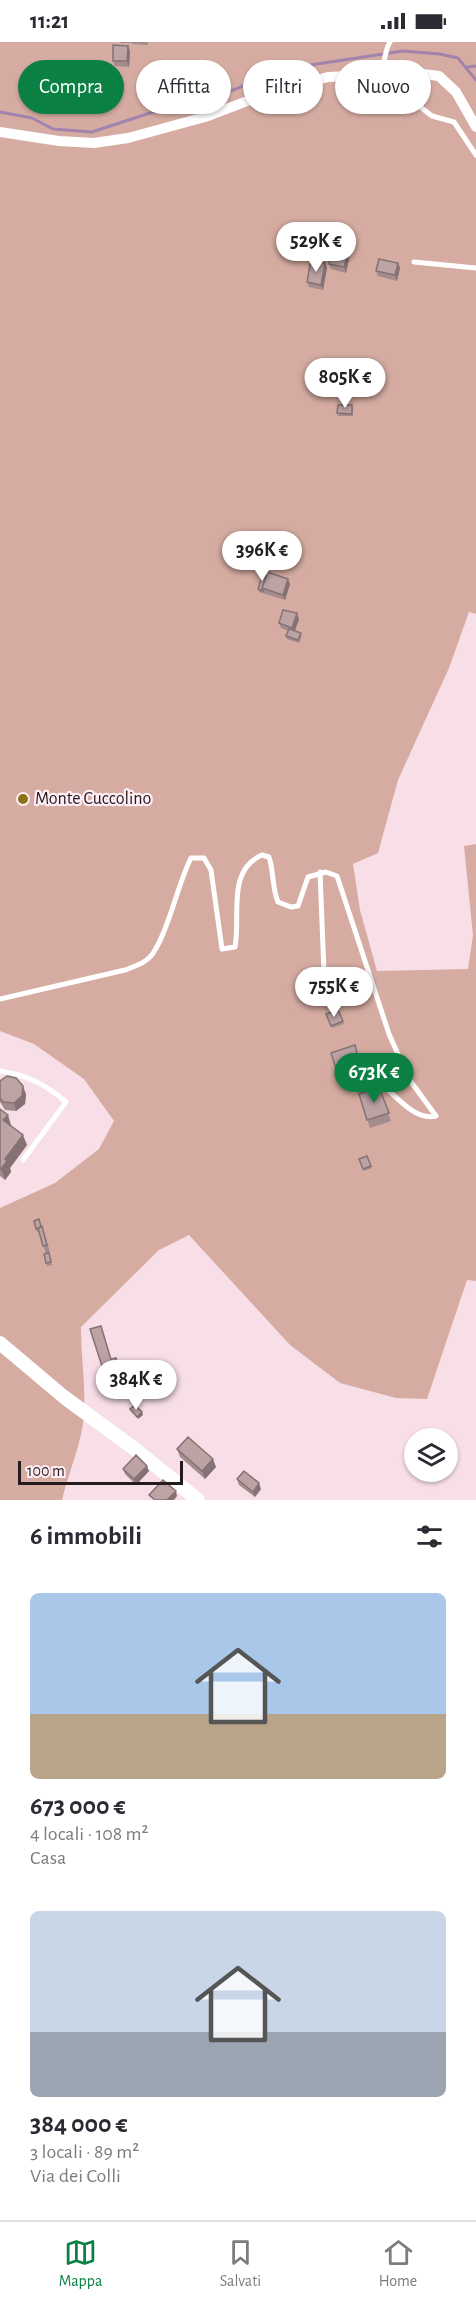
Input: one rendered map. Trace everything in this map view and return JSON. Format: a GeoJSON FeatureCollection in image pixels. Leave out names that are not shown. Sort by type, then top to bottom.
{"type":"FeatureCollection","features":[{"type":"Feature","properties":{"kind":"main road"},"geometry":{"type":"LineString","coordinates":[[0,1343],[64,1397],[136,1450],[198,1500]]}},
{"type":"Feature","properties":{"kind":"street"},"geometry":{"type":"LineString","coordinates":[[431,75],[439,76],[456,92],[476,127]]}},
{"type":"Feature","properties":{"kind":"street"},"geometry":{"type":"LineString","coordinates":[[0,132],[59,141],[94,142],[128,138],[205,117],[266,93],[335,77]]}},
{"type":"Feature","properties":{"kind":"lane"},"geometry":{"type":"LineString","coordinates":[[386,60],[388,45]]}},
{"type":"Feature","properties":{"kind":"lane"},"geometry":{"type":"LineString","coordinates":[[429,114],[454,122],[476,155]]}},
{"type":"Feature","properties":{"kind":"lane"},"geometry":{"type":"LineString","coordinates":[[414,262],[476,268]]}},
{"type":"Feature","properties":{"kind":"lane"},"geometry":{"type":"LineString","coordinates":[[0,999],[125,970],[142,963],[155,951],[191,858],[204,858],[211,870],[222,949],[227,950],[235,946],[236,906],[242,874],[253,859],[262,855],[269,857],[274,893],[278,902],[291,907],[298,906],[308,877],[320,872],[337,876],[389,1034],[409,1079],[436,1116],[429,1118],[410,1110],[381,1084],[354,1090]]}},
{"type":"Feature","properties":{"kind":"lane"},"geometry":{"type":"LineString","coordinates":[[320,872],[325,998]]}},
{"type":"Feature","properties":{"kind":"lane"},"geometry":{"type":"LineString","coordinates":[[0,1071],[21,1074],[46,1085],[66,1102],[23,1160]]}},
{"type":"Feature","properties":{"kind":"shaded area"},"geometry":{"type":"Polygon","coordinates":[[[0,42],[476,42],[476,614],[469,612],[449,668],[398,780],[378,853],[353,864],[360,910],[377,971],[468,969],[473,935],[464,846],[476,844],[476,1281],[467,1280],[427,1399],[396,1398],[340,1383],[290,1345],[189,1235],[159,1250],[81,1327],[83,1424],[62,1500],[0,1500],[0,1208],[55,1183],[99,1149],[114,1121],[84,1079],[34,1044],[0,1031],[0,42]]]}},
{"type":"Feature","properties":{"kind":"building"},"geometry":{"type":"Polygon","coordinates":[[[113,45],[128,46],[127,61],[113,60],[113,45]]]}},
{"type":"Feature","properties":{"kind":"building"},"geometry":{"type":"Polygon","coordinates":[[[332,250],[348,254],[344,267],[329,264],[332,250]]]}},
{"type":"Feature","properties":{"kind":"building"},"geometry":{"type":"Polygon","coordinates":[[[379,259],[398,263],[395,275],[376,271],[379,259]]]}},
{"type":"Feature","properties":{"kind":"building"},"geometry":{"type":"Polygon","coordinates":[[[311,260],[325,263],[321,285],[307,282],[311,260]]]}},
{"type":"Feature","properties":{"kind":"building"},"geometry":{"type":"Polygon","coordinates":[[[338,405],[352,405],[352,414],[337,413],[338,405]]]}},
{"type":"Feature","properties":{"kind":"building"},"geometry":{"type":"Polygon","coordinates":[[[267,572],[288,579],[283,595],[262,588],[267,572]]]}},
{"type":"Feature","properties":{"kind":"building"},"geometry":{"type":"Polygon","coordinates":[[[263,573],[267,575],[263,591],[258,589],[263,573]]]}},
{"type":"Feature","properties":{"kind":"building"},"geometry":{"type":"Polygon","coordinates":[[[283,610],[297,613],[292,628],[279,623],[283,610]]]}},
{"type":"Feature","properties":{"kind":"building"},"geometry":{"type":"Polygon","coordinates":[[[289,629],[301,633],[298,640],[286,636],[289,629]]]}},
{"type":"Feature","properties":{"kind":"building"},"geometry":{"type":"Polygon","coordinates":[[[338,1010],[343,1021],[331,1026],[326,1014],[338,1010]]]}},
{"type":"Feature","properties":{"kind":"building"},"geometry":{"type":"Polygon","coordinates":[[[355,1045],[360,1065],[337,1072],[331,1053],[355,1045]]]}},
{"type":"Feature","properties":{"kind":"building"},"geometry":{"type":"Polygon","coordinates":[[[7,1076],[16,1078],[23,1086],[22,1096],[14,1103],[3,1102],[0,1098],[0,1081],[7,1076]]]}},
{"type":"Feature","properties":{"kind":"building"},"geometry":{"type":"Polygon","coordinates":[[[379,1087],[389,1113],[367,1120],[359,1094],[379,1087]]]}},
{"type":"Feature","properties":{"kind":"building"},"geometry":{"type":"Polygon","coordinates":[[[0,1109],[8,1115],[3,1120],[23,1135],[5,1159],[7,1161],[1,1169],[0,1168],[0,1109]]]}},
{"type":"Feature","properties":{"kind":"building"},"geometry":{"type":"Polygon","coordinates":[[[367,1156],[371,1166],[363,1169],[359,1159],[367,1156]]]}},
{"type":"Feature","properties":{"kind":"building"},"geometry":{"type":"Polygon","coordinates":[[[39,1219],[41,1227],[36,1229],[34,1221],[39,1219]]]}},
{"type":"Feature","properties":{"kind":"building"},"geometry":{"type":"Polygon","coordinates":[[[42,1226],[47,1245],[43,1246],[38,1228],[42,1226]]]}},
{"type":"Feature","properties":{"kind":"building"},"geometry":{"type":"Polygon","coordinates":[[[49,1253],[51,1262],[46,1263],[44,1254],[49,1253]]]}},
{"type":"Feature","properties":{"kind":"building"},"geometry":{"type":"Polygon","coordinates":[[[101,1326],[112,1363],[102,1366],[90,1329],[101,1326]]]}},
{"type":"Feature","properties":{"kind":"building"},"geometry":{"type":"Polygon","coordinates":[[[116,1358],[118,1366],[114,1368],[111,1359],[116,1358]]]}},
{"type":"Feature","properties":{"kind":"building"},"geometry":{"type":"Polygon","coordinates":[[[135,1405],[142,1412],[137,1417],[130,1409],[135,1405]]]}},
{"type":"Feature","properties":{"kind":"building"},"geometry":{"type":"Polygon","coordinates":[[[188,1437],[213,1459],[202,1471],[177,1449],[188,1437]]]}},
{"type":"Feature","properties":{"kind":"building"},"geometry":{"type":"Polygon","coordinates":[[[136,1455],[147,1466],[134,1479],[123,1469],[136,1455]]]}},
{"type":"Feature","properties":{"kind":"building"},"geometry":{"type":"Polygon","coordinates":[[[244,1471],[259,1483],[253,1492],[237,1479],[244,1471]]]}},
{"type":"Feature","properties":{"kind":"building"},"geometry":{"type":"Polygon","coordinates":[[[163,1480],[176,1491],[167,1500],[155,1500],[149,1495],[163,1480]]]}},
{"type":"Feature","properties":{"kind":"waterway"},"geometry":{"type":"LineString","coordinates":[[0,112],[32,118],[53,129],[92,132],[150,113],[209,100],[284,69],[403,51],[458,58],[476,80]]}},
{"type":"Feature","properties":{"kind":"waterway"},"geometry":{"type":"LineString","coordinates":[[467,67],[476,66]]}},
{"type":"Feature","properties":{"kind":"place","name":"Monte Cuccolino"},"geometry":{"type":"Point","coordinates":[23,799]}}]}
